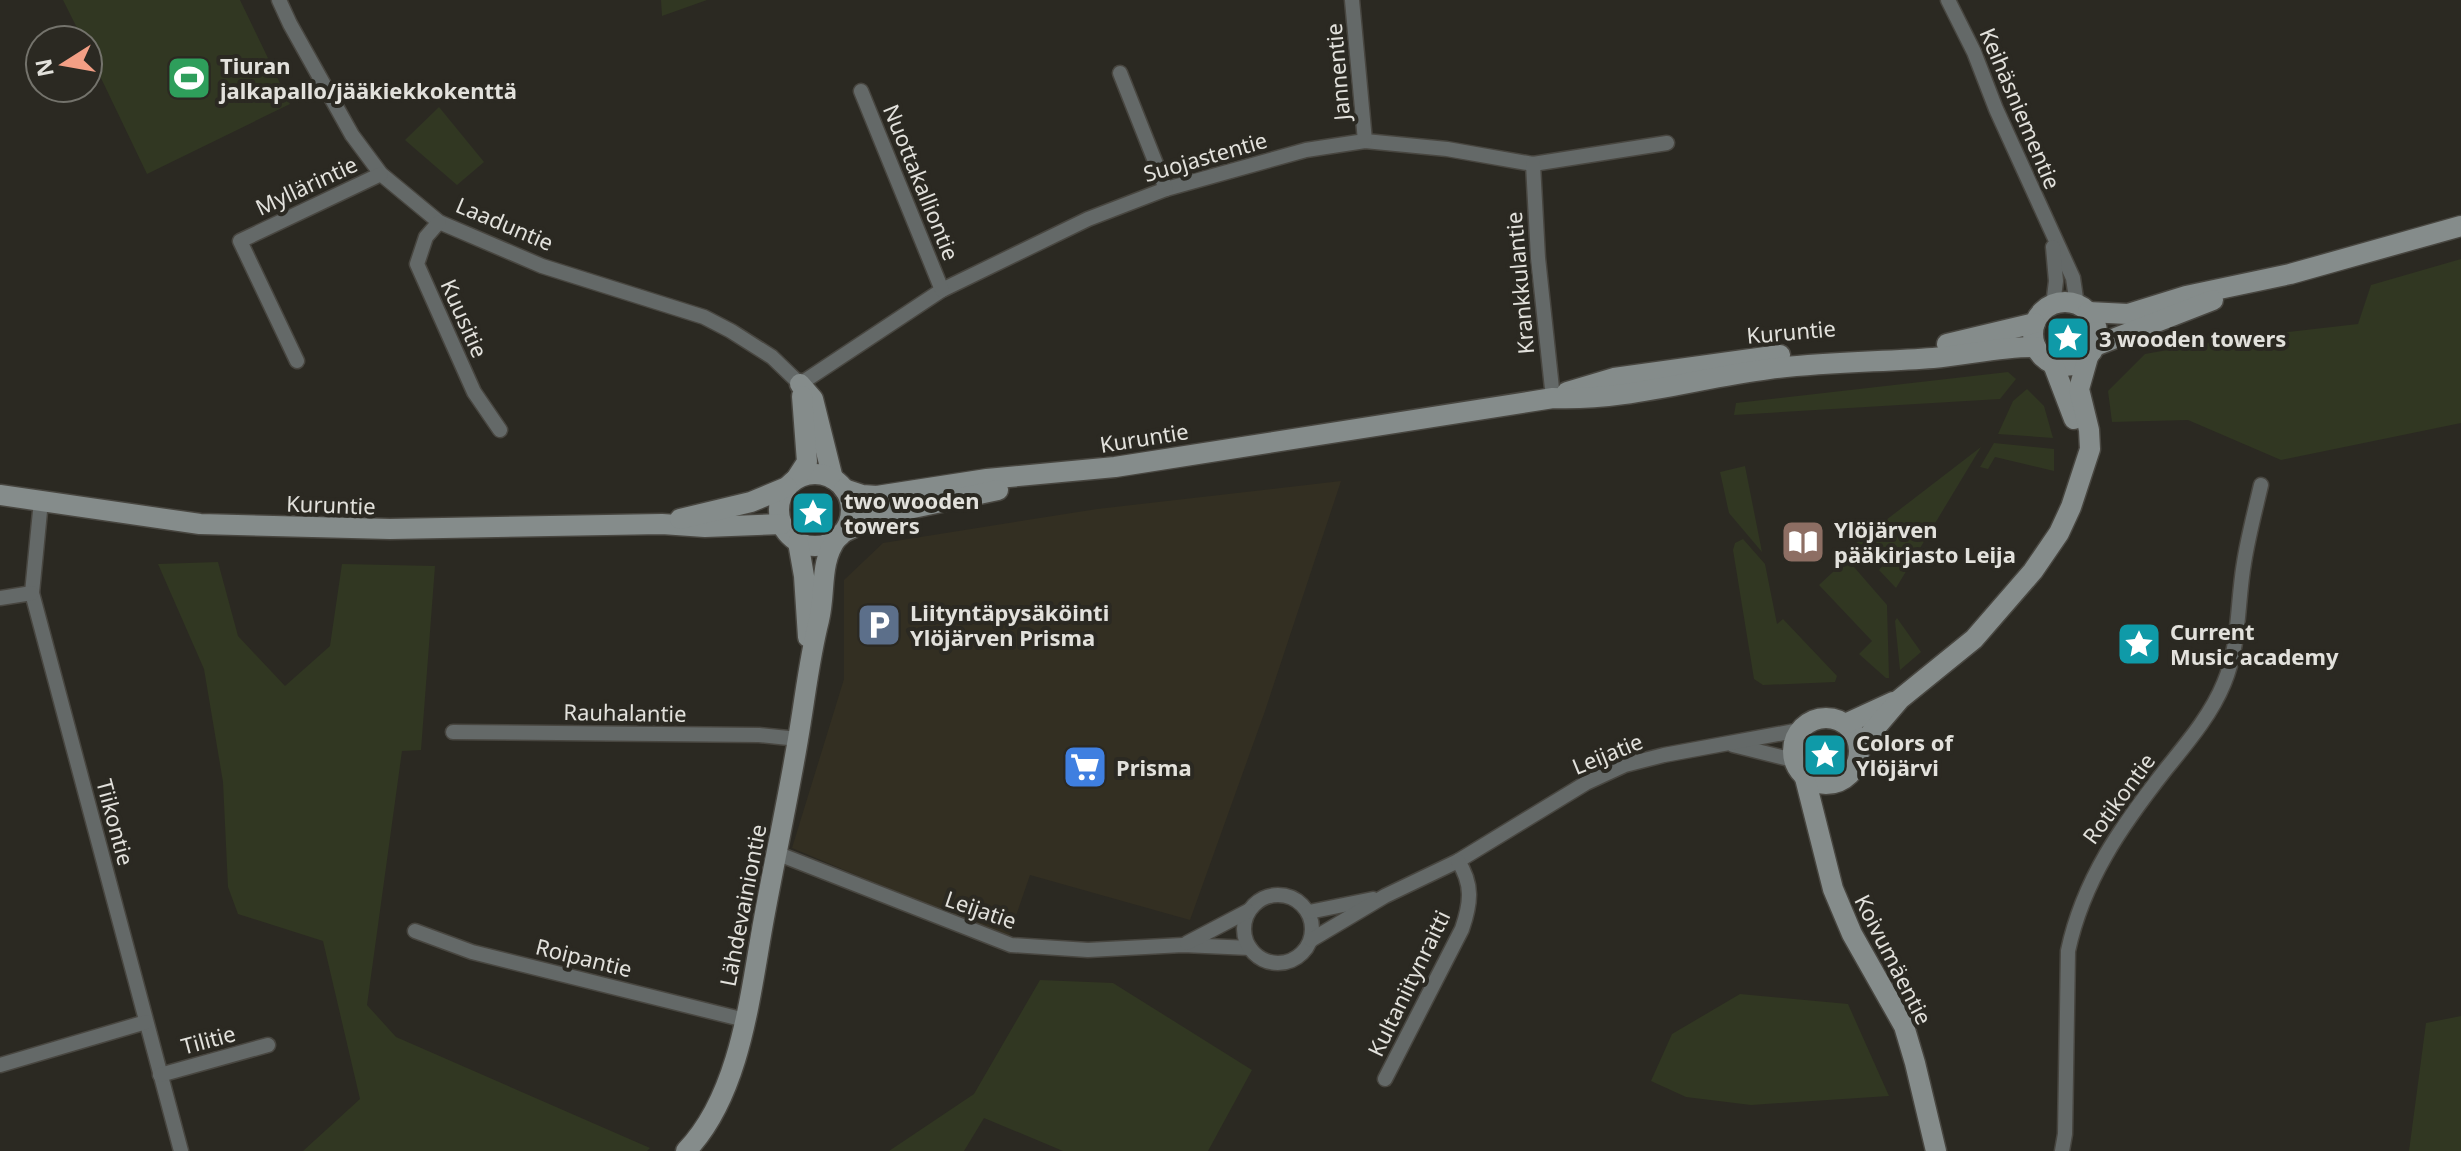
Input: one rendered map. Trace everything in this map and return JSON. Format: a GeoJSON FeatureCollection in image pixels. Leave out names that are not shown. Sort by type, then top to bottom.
{"type":"FeatureCollection","features":[{"type":"Feature","properties":{"kind":"main road"},"geometry":{"type":"LineString","coordinates":[[2250,284],[2091,351],[2072,366],[2053,364],[2036,347],[2035,323],[2045,309],[2053,305],[2061,303],[2128,314],[2186,296],[2250,284],[2461,226]]}},
{"type":"Feature","properties":{"kind":"main road"},"geometry":{"type":"LineString","coordinates":[[1859,747],[1845,724],[1826,718],[1808,723],[1800,730],[1795,739],[1793,760],[1805,778],[1824,785],[1834,784],[1850,774],[1856,766],[1859,747],[1900,699],[1974,639],[2009,600],[2059,533],[2079,487],[2090,449],[2089,430],[2079,389],[2096,328],[2082,308]]}},
{"type":"Feature","properties":{"kind":"main road","name":"Kuruntie"},"geometry":{"type":"LineString","coordinates":[[1553,398],[1614,378],[1685,366],[1829,350],[1932,346],[2035,323]]}},
{"type":"Feature","properties":{"kind":"main road","name":"Kuruntie"},"geometry":{"type":"LineString","coordinates":[[840,536],[880,515],[1076,472],[1553,398],[1620,395],[1770,369],[1934,358],[2017,346],[2036,347]]}},
{"type":"Feature","properties":{"kind":"main road"},"geometry":{"type":"LineString","coordinates":[[2053,364],[2073,416],[2078,443],[2079,487]]}},
{"type":"Feature","properties":{"kind":"main road"},"geometry":{"type":"LineString","coordinates":[[791,483],[814,474],[838,484],[851,511],[840,536],[818,545],[798,542],[782,524],[779,505],[791,483],[807,462],[800,384]]}},
{"type":"Feature","properties":{"kind":"main road","name":"Laaduntie"},"geometry":{"type":"LineString","coordinates":[[800,384],[813,399],[838,484]]}},
{"type":"Feature","properties":{"kind":"main road","name":"Kuruntie"},"geometry":{"type":"LineString","coordinates":[[838,484],[862,495],[877,496],[987,479],[1076,472]]}},
{"type":"Feature","properties":{"kind":"main road","name":"Kuruntie"},"geometry":{"type":"LineString","coordinates":[[662,524],[751,502],[791,483]]}},
{"type":"Feature","properties":{"kind":"main road","name":"Kuruntie"},"geometry":{"type":"LineString","coordinates":[[0,495],[200,524],[390,529],[782,524]]}},
{"type":"Feature","properties":{"kind":"main road","name":"Lähdevainiontie"},"geometry":{"type":"LineString","coordinates":[[686,1151],[707,1125],[725,1088],[745,1020],[798,739],[809,656],[820,615],[825,559],[840,536]]}},
{"type":"Feature","properties":{"kind":"main road","name":"Lähdevainiontie"},"geometry":{"type":"LineString","coordinates":[[798,542],[804,576],[809,656]]}},
{"type":"Feature","properties":{"kind":"main road"},"geometry":{"type":"LineString","coordinates":[[1845,724],[1900,699]]}},
{"type":"Feature","properties":{"kind":"main road","name":"Koivumäentie"},"geometry":{"type":"LineString","coordinates":[[1805,778],[1833,889],[1852,934],[1904,1026],[1936,1151]]}},
{"type":"Feature","properties":{"kind":"main road","name":"Koivumäentie"},"geometry":{"type":"LineString","coordinates":[[1820,836],[1834,784]]}},
{"type":"Feature","properties":{"kind":"street","name":"Laaduntie"},"geometry":{"type":"LineString","coordinates":[[279,0],[352,135],[381,174],[439,222],[542,266],[704,317],[772,357],[800,384]]}},
{"type":"Feature","properties":{"kind":"street","name":"Jannentie"},"geometry":{"type":"LineString","coordinates":[[1352,0],[1365,141]]}},
{"type":"Feature","properties":{"kind":"street","name":"Keihäsniementie"},"geometry":{"type":"LineString","coordinates":[[1948,0],[2073,278],[2082,308]]}},
{"type":"Feature","properties":{"kind":"street"},"geometry":{"type":"LineString","coordinates":[[1120,73],[1166,189]]}},
{"type":"Feature","properties":{"kind":"street","name":"Nuottakalliontie"},"geometry":{"type":"LineString","coordinates":[[861,91],[942,290]]}},
{"type":"Feature","properties":{"kind":"street","name":"Suojastentie"},"geometry":{"type":"LineString","coordinates":[[800,384],[942,290],[1088,219],[1166,189],[1306,150],[1365,141],[1447,149],[1533,164],[1667,143]]}},
{"type":"Feature","properties":{"kind":"street","name":"Krankkulantie"},"geometry":{"type":"LineString","coordinates":[[1533,164],[1538,258],[1553,398]]}},
{"type":"Feature","properties":{"kind":"street","name":"Myllärintie"},"geometry":{"type":"LineString","coordinates":[[297,361],[240,241],[381,174]]}},
{"type":"Feature","properties":{"kind":"street","name":"Kuusitie"},"geometry":{"type":"LineString","coordinates":[[439,222],[426,237],[417,264],[474,392],[500,430]]}},
{"type":"Feature","properties":{"kind":"street","name":"Keihäsniementie"},"geometry":{"type":"LineString","coordinates":[[2052,235],[2056,281],[2053,305]]}},
{"type":"Feature","properties":{"kind":"street","name":"Rotikontie"},"geometry":{"type":"LineString","coordinates":[[2062,1151],[2065,1134],[2068,951],[2073,926],[2097,866],[2112,840],[2197,730],[2224,684],[2239,618],[2244,565],[2261,485]]}},
{"type":"Feature","properties":{"kind":"street","name":"Tiikontie"},"geometry":{"type":"LineString","coordinates":[[41,501],[32,593],[181,1151]]}},
{"type":"Feature","properties":{"kind":"street"},"geometry":{"type":"LineString","coordinates":[[0,598],[32,593]]}},
{"type":"Feature","properties":{"kind":"street","name":"Leijatie"},"geometry":{"type":"LineString","coordinates":[[776,853],[1011,945],[1088,950],[1183,945],[1250,948],[1264,961],[1278,964],[1292,961],[1304,953],[1311,940],[1385,896],[1458,861],[1586,783],[1625,765],[1800,730]]}},
{"type":"Feature","properties":{"kind":"street","name":"Rauhalantie"},"geometry":{"type":"LineString","coordinates":[[453,732],[759,735],[798,739]]}},
{"type":"Feature","properties":{"kind":"street","name":"Leijatie"},"geometry":{"type":"LineString","coordinates":[[1729,744],[1793,760]]}},
{"type":"Feature","properties":{"kind":"street","name":"Kultaniitynraitti"},"geometry":{"type":"LineString","coordinates":[[1385,1079],[1462,929],[1470,906],[1467,875],[1458,861]]}},
{"type":"Feature","properties":{"kind":"street","name":"Leijatie"},"geometry":{"type":"LineString","coordinates":[[1183,945],[1248,911],[1258,900],[1272,894],[1286,895],[1299,901],[1309,912],[1385,896]]}},
{"type":"Feature","properties":{"kind":"street"},"geometry":{"type":"LineString","coordinates":[[1248,911],[1244,925],[1245,939],[1250,948]]}},
{"type":"Feature","properties":{"kind":"street"},"geometry":{"type":"LineString","coordinates":[[1309,912],[1313,925],[1311,940]]}},
{"type":"Feature","properties":{"kind":"street","name":"Roipantie"},"geometry":{"type":"LineString","coordinates":[[415,931],[472,952],[745,1020]]}},
{"type":"Feature","properties":{"kind":"street"},"geometry":{"type":"LineString","coordinates":[[0,1065],[146,1022]]}},
{"type":"Feature","properties":{"kind":"street","name":"Tilitie"},"geometry":{"type":"LineString","coordinates":[[160,1075],[268,1045]]}},
{"type":"Feature","properties":{"kind":"shaded area"},"geometry":{"type":"Polygon","coordinates":[[[1341,481],[1265,711],[1190,920],[1030,875],[1008,939],[792,848],[844,679],[844,580],[883,543],[1097,509],[1341,481]]]}},
{"type":"Feature","properties":{"kind":"green space","name":"Tiuran jalkapallo/jääkiekkokenttä"},"geometry":{"type":"Polygon","coordinates":[[[63,0],[240,0],[290,104],[147,174],[104,84],[104,24],[75,24],[63,0]]]}},
{"type":"Feature","properties":{"kind":"green space"},"geometry":{"type":"Polygon","coordinates":[[[661,0],[707,0],[662,16],[661,0]]]}},
{"type":"Feature","properties":{"kind":"green space"},"geometry":{"type":"Polygon","coordinates":[[[439,107],[484,162],[457,185],[405,140],[439,107]]]}},
{"type":"Feature","properties":{"kind":"green space"},"geometry":{"type":"Polygon","coordinates":[[[2461,259],[2461,423],[2281,460],[2188,420],[2112,422],[2108,391],[2145,354],[2235,338],[2358,324],[2371,285],[2461,259]]]}},
{"type":"Feature","properties":{"kind":"green space"},"geometry":{"type":"Polygon","coordinates":[[[2008,372],[2016,379],[2000,399],[1734,415],[1736,403],[2008,372]]]}},
{"type":"Feature","properties":{"kind":"green space"},"geometry":{"type":"Polygon","coordinates":[[[2027,389],[2044,406],[2053,438],[1998,434],[2013,401],[2027,389]]]}},
{"type":"Feature","properties":{"kind":"green space"},"geometry":{"type":"Polygon","coordinates":[[[1994,443],[2054,449],[2054,471],[1995,457],[1988,469],[1980,467],[1994,443]]]}},
{"type":"Feature","properties":{"kind":"green space"},"geometry":{"type":"Polygon","coordinates":[[[1981,447],[1896,588],[1879,570],[1885,563],[1867,545],[1851,547],[1981,447]]]}},
{"type":"Feature","properties":{"kind":"green space"},"geometry":{"type":"Polygon","coordinates":[[[1745,466],[1762,552],[1729,513],[1720,472],[1745,466]]]}},
{"type":"Feature","properties":{"kind":"green space"},"geometry":{"type":"Polygon","coordinates":[[[1743,539],[1765,564],[1777,624],[1783,619],[1837,676],[1835,682],[1763,685],[1754,679],[1733,550],[1735,543],[1743,539]]]}},
{"type":"Feature","properties":{"kind":"green space"},"geometry":{"type":"Polygon","coordinates":[[[1847,559],[1887,605],[1889,678],[1859,654],[1872,641],[1819,585],[1847,559]]]}},
{"type":"Feature","properties":{"kind":"green space"},"geometry":{"type":"Polygon","coordinates":[[[218,562],[238,636],[285,686],[330,646],[342,564],[435,566],[421,750],[402,751],[367,1005],[396,1037],[650,1148],[647,1151],[303,1151],[360,1099],[323,941],[238,914],[228,887],[223,782],[204,669],[158,564],[218,562]]]}},
{"type":"Feature","properties":{"kind":"green space"},"geometry":{"type":"Polygon","coordinates":[[[1897,618],[1921,652],[1900,670],[1895,621],[1897,618]]]}},
{"type":"Feature","properties":{"kind":"green space"},"geometry":{"type":"Polygon","coordinates":[[[1040,980],[1113,983],[1252,1070],[1208,1151],[1063,1151],[984,1118],[964,1151],[889,1151],[974,1094],[1040,980]]]}},
{"type":"Feature","properties":{"kind":"green space"},"geometry":{"type":"Polygon","coordinates":[[[1740,994],[1848,1004],[1889,1096],[1751,1105],[1686,1097],[1651,1081],[1672,1034],[1740,994]]]}},
{"type":"Feature","properties":{"kind":"green space"},"geometry":{"type":"Polygon","coordinates":[[[2461,1016],[2461,1151],[2409,1151],[2426,1023],[2461,1016]]]}},
{"type":"Feature","properties":{"kind":"place","name":"Tiuran jalkapallo/jääkiekkokenttä"},"geometry":{"type":"Point","coordinates":[189,78]}},
{"type":"Feature","properties":{"kind":"place","name":"3 wooden towers"},"geometry":{"type":"Point","coordinates":[2068,338]}},
{"type":"Feature","properties":{"kind":"place","name":"two wooden towers"},"geometry":{"type":"Point","coordinates":[813,513]}},
{"type":"Feature","properties":{"kind":"place","name":"Ylöjärven pääkirjasto Leija"},"geometry":{"type":"Point","coordinates":[1803,542]}},
{"type":"Feature","properties":{"kind":"place","name":"Liityntäpysäköinti Ylöjärven Prisma"},"geometry":{"type":"Point","coordinates":[879,625]}},
{"type":"Feature","properties":{"kind":"place","name":"Current Music academy"},"geometry":{"type":"Point","coordinates":[2139,644]}},
{"type":"Feature","properties":{"kind":"place","name":"Colors of Ylöjärvi"},"geometry":{"type":"Point","coordinates":[1825,755]}},
{"type":"Feature","properties":{"kind":"place","name":"Prisma"},"geometry":{"type":"Point","coordinates":[1085,767]}}]}
